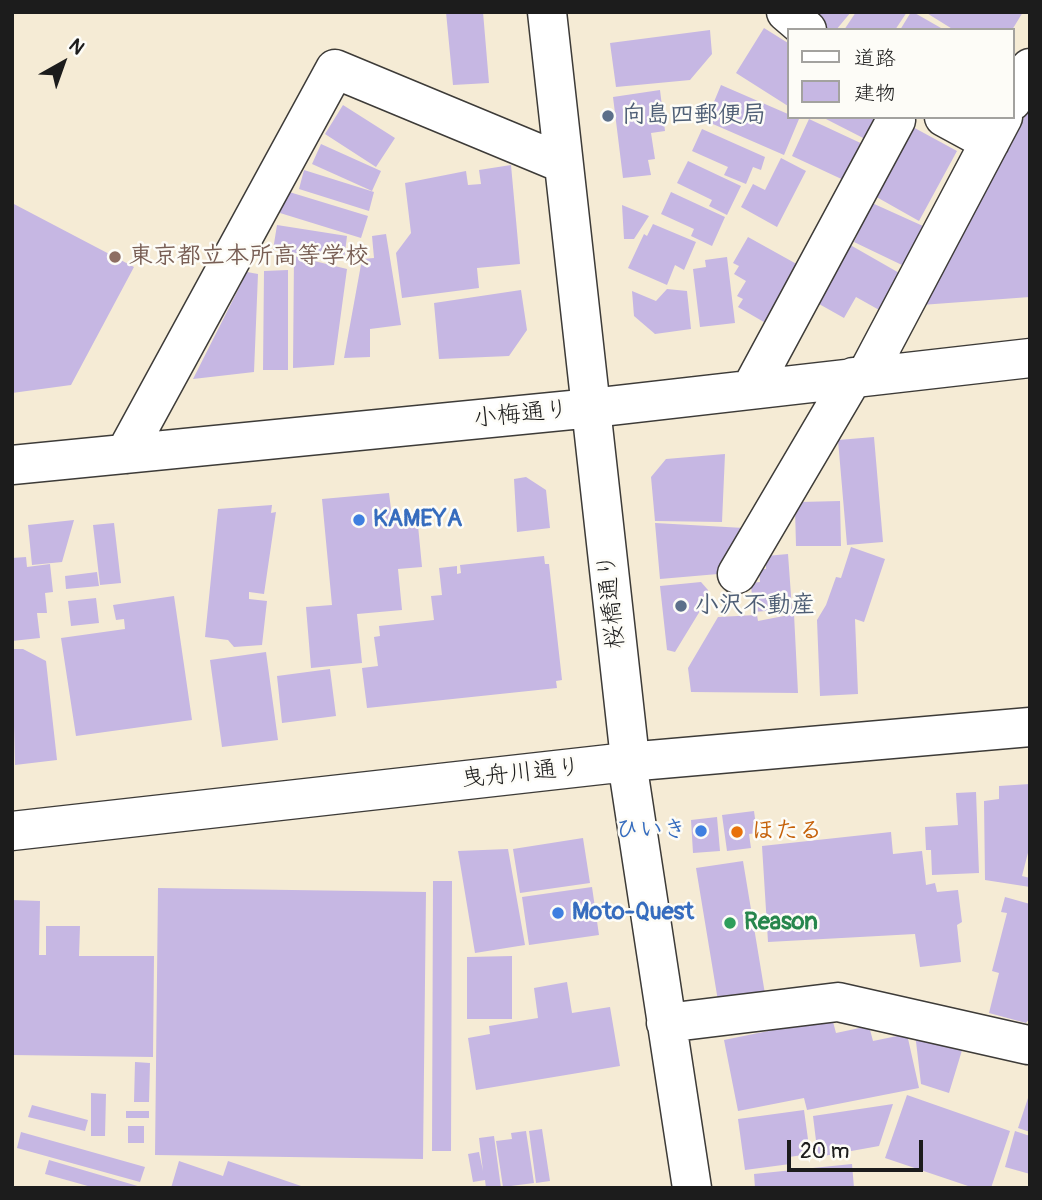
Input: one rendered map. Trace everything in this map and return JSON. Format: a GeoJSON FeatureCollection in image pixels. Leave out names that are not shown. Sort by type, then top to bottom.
{"type":"FeatureCollection","features":[{"type":"Feature","properties":{"kind":"street","name":"桜橋通り"},"geometry":{"type":"LineString","coordinates":[[547,12],[592,408],[627,738],[627,762],[692,1188]]}},
{"type":"Feature","properties":{"kind":"street"},"geometry":{"type":"LineString","coordinates":[[786,12],[805,28]]}},
{"type":"Feature","properties":{"kind":"street"},"geometry":{"type":"LineString","coordinates":[[1014,97],[1030,68]]}},
{"type":"Feature","properties":{"kind":"street"},"geometry":{"type":"LineString","coordinates":[[125,454],[335,69],[564,164]]}},
{"type":"Feature","properties":{"kind":"street"},"geometry":{"type":"LineString","coordinates":[[737,574],[859,376],[997,130],[952,119]]}},
{"type":"Feature","properties":{"kind":"street"},"geometry":{"type":"LineString","coordinates":[[751,388],[896,120]]}},
{"type":"Feature","properties":{"kind":"street","name":"小梅通り"},"geometry":{"type":"LineString","coordinates":[[12,465],[592,408],[1030,358]]}},
{"type":"Feature","properties":{"kind":"street","name":"曳舟川通り"},"geometry":{"type":"LineString","coordinates":[[12,831],[627,762],[1030,727]]}},
{"type":"Feature","properties":{"kind":"street"},"geometry":{"type":"LineString","coordinates":[[666,1023],[838,1002],[1028,1045]]}},
{"type":"Feature","properties":{"kind":"building"},"geometry":{"type":"Polygon","coordinates":[[[446,12],[483,12],[489,83],[453,85],[446,12]]]}},
{"type":"Feature","properties":{"kind":"building"},"geometry":{"type":"Polygon","coordinates":[[[809,12],[851,12],[838,28],[827,28],[809,12]]]}},
{"type":"Feature","properties":{"kind":"building"},"geometry":{"type":"Polygon","coordinates":[[[856,12],[907,12],[896,28],[845,28],[856,12]]]}},
{"type":"Feature","properties":{"kind":"building"},"geometry":{"type":"Polygon","coordinates":[[[913,12],[941,28],[901,28],[913,12]]]}},
{"type":"Feature","properties":{"kind":"building"},"geometry":{"type":"Polygon","coordinates":[[[925,12],[1023,12],[1013,28],[951,28],[925,12]]]}},
{"type":"Feature","properties":{"kind":"building"},"geometry":{"type":"Polygon","coordinates":[[[764,28],[786,42],[786,105],[736,73],[764,28]]]}},
{"type":"Feature","properties":{"kind":"building"},"geometry":{"type":"Polygon","coordinates":[[[710,30],[712,54],[690,80],[616,87],[610,43],[710,30]]]}},
{"type":"Feature","properties":{"kind":"building"},"geometry":{"type":"Polygon","coordinates":[[[721,85],[786,113],[786,119],[799,119],[784,155],[706,121],[721,85]]]}},
{"type":"Feature","properties":{"kind":"building"},"geometry":{"type":"Polygon","coordinates":[[[660,90],[665,131],[651,133],[655,159],[648,160],[651,175],[623,178],[613,97],[660,90]]]}},
{"type":"Feature","properties":{"kind":"building"},"geometry":{"type":"Polygon","coordinates":[[[343,105],[395,138],[376,167],[325,134],[343,105]]]}},
{"type":"Feature","properties":{"kind":"building"},"geometry":{"type":"Polygon","coordinates":[[[1030,107],[1030,297],[921,305],[1030,107]]]}},
{"type":"Feature","properties":{"kind":"building"},"geometry":{"type":"Polygon","coordinates":[[[809,119],[867,146],[850,183],[792,156],[809,119]]]}},
{"type":"Feature","properties":{"kind":"building"},"geometry":{"type":"Polygon","coordinates":[[[826,119],[881,119],[869,141],[826,119]]]}},
{"type":"Feature","properties":{"kind":"building"},"geometry":{"type":"Polygon","coordinates":[[[911,126],[957,151],[919,221],[873,195],[911,126]]]}},
{"type":"Feature","properties":{"kind":"building"},"geometry":{"type":"Polygon","coordinates":[[[702,129],[765,157],[761,170],[753,167],[746,184],[724,175],[728,167],[692,151],[702,129]]]}},
{"type":"Feature","properties":{"kind":"building"},"geometry":{"type":"Polygon","coordinates":[[[321,144],[381,171],[372,191],[312,164],[321,144]]]}},
{"type":"Feature","properties":{"kind":"building"},"geometry":{"type":"Polygon","coordinates":[[[781,158],[806,171],[777,227],[741,207],[753,184],[765,190],[781,158]]]}},
{"type":"Feature","properties":{"kind":"building"},"geometry":{"type":"Polygon","coordinates":[[[688,161],[741,186],[727,215],[709,206],[712,200],[677,183],[688,161]]]}},
{"type":"Feature","properties":{"kind":"building"},"geometry":{"type":"Polygon","coordinates":[[[511,165],[520,264],[477,268],[479,288],[402,298],[396,253],[411,233],[405,183],[466,171],[468,185],[481,184],[479,170],[511,165]]]}},
{"type":"Feature","properties":{"kind":"building"},"geometry":{"type":"Polygon","coordinates":[[[304,170],[374,192],[369,211],[299,189],[304,170]]]}},
{"type":"Feature","properties":{"kind":"building"},"geometry":{"type":"Polygon","coordinates":[[[286,191],[368,216],[361,238],[280,213],[286,191]]]}},
{"type":"Feature","properties":{"kind":"building"},"geometry":{"type":"Polygon","coordinates":[[[671,192],[725,217],[712,246],[691,236],[694,229],[661,214],[671,192]]]}},
{"type":"Feature","properties":{"kind":"building"},"geometry":{"type":"Polygon","coordinates":[[[12,203],[134,267],[71,385],[12,393],[12,203]]]}},
{"type":"Feature","properties":{"kind":"building"},"geometry":{"type":"Polygon","coordinates":[[[872,203],[923,226],[904,266],[854,242],[872,203]]]}},
{"type":"Feature","properties":{"kind":"building"},"geometry":{"type":"Polygon","coordinates":[[[622,205],[649,216],[634,239],[624,239],[622,205]]]}},
{"type":"Feature","properties":{"kind":"building"},"geometry":{"type":"Polygon","coordinates":[[[653,224],[696,242],[684,270],[675,265],[667,285],[628,268],[644,234],[647,236],[653,224]]]}},
{"type":"Feature","properties":{"kind":"building"},"geometry":{"type":"Polygon","coordinates":[[[277,225],[347,236],[344,260],[273,250],[277,225]]]}},
{"type":"Feature","properties":{"kind":"building"},"geometry":{"type":"Polygon","coordinates":[[[386,234],[401,325],[370,329],[370,357],[344,358],[362,259],[374,258],[372,236],[386,234]]]}},
{"type":"Feature","properties":{"kind":"building"},"geometry":{"type":"Polygon","coordinates":[[[748,237],[802,267],[769,325],[738,307],[743,299],[737,296],[746,281],[734,274],[739,266],[733,263],[748,237]]]}},
{"type":"Feature","properties":{"kind":"building"},"geometry":{"type":"Polygon","coordinates":[[[845,242],[901,274],[881,311],[856,297],[844,318],[812,300],[845,242]]]}},
{"type":"Feature","properties":{"kind":"building"},"geometry":{"type":"Polygon","coordinates":[[[294,256],[347,269],[334,365],[293,368],[294,256]]]}},
{"type":"Feature","properties":{"kind":"building"},"geometry":{"type":"Polygon","coordinates":[[[727,257],[735,323],[700,327],[693,269],[706,267],[705,260],[727,257]]]}},
{"type":"Feature","properties":{"kind":"building"},"geometry":{"type":"Polygon","coordinates":[[[288,270],[288,370],[263,370],[264,271],[288,270]]]}},
{"type":"Feature","properties":{"kind":"building"},"geometry":{"type":"Polygon","coordinates":[[[247,272],[258,274],[254,372],[193,379],[247,272]]]}},
{"type":"Feature","properties":{"kind":"building"},"geometry":{"type":"Polygon","coordinates":[[[667,289],[687,291],[691,329],[655,334],[634,316],[632,291],[656,301],[667,289]]]}},
{"type":"Feature","properties":{"kind":"building"},"geometry":{"type":"Polygon","coordinates":[[[521,290],[527,330],[509,356],[439,359],[434,303],[521,290]]]}},
{"type":"Feature","properties":{"kind":"building"},"geometry":{"type":"Polygon","coordinates":[[[874,437],[883,542],[847,545],[838,440],[874,437]]]}},
{"type":"Feature","properties":{"kind":"building"},"geometry":{"type":"Polygon","coordinates":[[[725,454],[722,522],[655,521],[651,477],[666,459],[725,454]]]}},
{"type":"Feature","properties":{"kind":"building"},"geometry":{"type":"Polygon","coordinates":[[[526,477],[546,490],[550,528],[517,532],[514,479],[526,477]]]}},
{"type":"Feature","properties":{"kind":"building"},"geometry":{"type":"Polygon","coordinates":[[[389,493],[392,517],[417,515],[422,567],[398,569],[402,610],[357,614],[362,663],[311,668],[306,607],[332,605],[322,499],[389,493]]]}},
{"type":"Feature","properties":{"kind":"building"},"geometry":{"type":"Polygon","coordinates":[[[840,501],[841,546],[796,546],[795,508],[800,502],[840,501]]]}},
{"type":"Feature","properties":{"kind":"building"},"geometry":{"type":"Polygon","coordinates":[[[272,505],[271,513],[276,512],[264,594],[249,592],[249,599],[267,601],[262,645],[234,647],[228,640],[205,637],[218,509],[272,505]]]}},
{"type":"Feature","properties":{"kind":"building"},"geometry":{"type":"Polygon","coordinates":[[[74,520],[62,562],[32,565],[28,525],[74,520]]]}},
{"type":"Feature","properties":{"kind":"building"},"geometry":{"type":"Polygon","coordinates":[[[114,523],[121,583],[100,585],[93,525],[114,523]]]}},
{"type":"Feature","properties":{"kind":"building"},"geometry":{"type":"Polygon","coordinates":[[[655,523],[744,528],[718,574],[660,579],[655,523]]]}},
{"type":"Feature","properties":{"kind":"building"},"geometry":{"type":"Polygon","coordinates":[[[851,547],[885,559],[864,622],[855,619],[858,694],[820,696],[817,620],[826,605],[836,577],[841,578],[851,547]]]}},
{"type":"Feature","properties":{"kind":"building"},"geometry":{"type":"Polygon","coordinates":[[[788,554],[792,609],[753,612],[751,583],[760,582],[759,569],[766,569],[766,556],[788,554]]]}},
{"type":"Feature","properties":{"kind":"building"},"geometry":{"type":"Polygon","coordinates":[[[544,556],[545,564],[549,564],[562,680],[556,681],[557,688],[367,708],[362,668],[378,666],[374,637],[380,636],[379,626],[434,620],[431,596],[442,595],[439,568],[457,566],[457,574],[461,573],[460,565],[544,556]]]}},
{"type":"Feature","properties":{"kind":"building"},"geometry":{"type":"Polygon","coordinates":[[[26,557],[27,567],[50,564],[53,592],[45,593],[47,613],[37,613],[40,638],[12,641],[12,558],[26,557]]]}},
{"type":"Feature","properties":{"kind":"building"},"geometry":{"type":"Polygon","coordinates":[[[97,572],[99,586],[66,589],[65,576],[97,572]]]}},
{"type":"Feature","properties":{"kind":"building"},"geometry":{"type":"Polygon","coordinates":[[[701,582],[708,590],[703,606],[675,652],[667,650],[660,586],[701,582]]]}},
{"type":"Feature","properties":{"kind":"building"},"geometry":{"type":"Polygon","coordinates":[[[174,596],[192,720],[76,736],[61,638],[125,629],[124,619],[116,620],[113,605],[174,596]]]}},
{"type":"Feature","properties":{"kind":"building"},"geometry":{"type":"Polygon","coordinates":[[[96,598],[99,623],[71,626],[68,601],[96,598]]]}},
{"type":"Feature","properties":{"kind":"building"},"geometry":{"type":"Polygon","coordinates":[[[794,614],[798,693],[691,692],[688,668],[718,617],[757,615],[758,621],[794,614]]]}},
{"type":"Feature","properties":{"kind":"building"},"geometry":{"type":"Polygon","coordinates":[[[12,649],[23,649],[46,661],[57,760],[15,765],[12,649]]]}},
{"type":"Feature","properties":{"kind":"building"},"geometry":{"type":"Polygon","coordinates":[[[266,652],[278,740],[222,747],[210,660],[266,652]]]}},
{"type":"Feature","properties":{"kind":"building"},"geometry":{"type":"Polygon","coordinates":[[[330,669],[336,716],[282,723],[277,676],[330,669]]]}},
{"type":"Feature","properties":{"kind":"building"},"geometry":{"type":"Polygon","coordinates":[[[1030,784],[1030,845],[1022,876],[1030,878],[1030,887],[985,880],[984,801],[999,799],[999,786],[1030,784]]]}},
{"type":"Feature","properties":{"kind":"building"},"geometry":{"type":"Polygon","coordinates":[[[976,792],[979,873],[932,875],[931,850],[926,850],[925,827],[958,825],[956,793],[976,792]]]}},
{"type":"Feature","properties":{"kind":"building"},"geometry":{"type":"Polygon","coordinates":[[[754,811],[757,833],[749,834],[751,848],[727,851],[722,815],[754,811]]]}},
{"type":"Feature","properties":{"kind":"building"},"geometry":{"type":"Polygon","coordinates":[[[717,817],[720,851],[693,853],[691,820],[717,817]]]}},
{"type":"Feature","properties":{"kind":"building"},"geometry":{"type":"Polygon","coordinates":[[[891,832],[893,854],[922,851],[926,885],[935,883],[937,892],[958,890],[962,922],[957,925],[961,962],[920,967],[915,934],[768,942],[762,846],[891,832]]]}},
{"type":"Feature","properties":{"kind":"building"},"geometry":{"type":"Polygon","coordinates":[[[583,838],[590,883],[520,893],[513,849],[583,838]]]}},
{"type":"Feature","properties":{"kind":"building"},"geometry":{"type":"Polygon","coordinates":[[[508,849],[525,945],[475,953],[458,851],[508,849]]]}},
{"type":"Feature","properties":{"kind":"building"},"geometry":{"type":"Polygon","coordinates":[[[743,861],[765,994],[718,1001],[696,868],[743,861]]]}},
{"type":"Feature","properties":{"kind":"building"},"geometry":{"type":"Polygon","coordinates":[[[433,881],[452,881],[451,1151],[432,1151],[433,881]]]}},
{"type":"Feature","properties":{"kind":"building"},"geometry":{"type":"Polygon","coordinates":[[[592,887],[599,935],[529,945],[522,897],[592,887]]]}},
{"type":"Feature","properties":{"kind":"building"},"geometry":{"type":"Polygon","coordinates":[[[158,888],[426,892],[423,1159],[155,1155],[158,888]]]}},
{"type":"Feature","properties":{"kind":"building"},"geometry":{"type":"Polygon","coordinates":[[[1005,897],[1030,904],[1030,1018],[1026,1023],[989,1013],[999,973],[992,971],[1007,913],[1001,912],[1005,897]]]}},
{"type":"Feature","properties":{"kind":"building"},"geometry":{"type":"Polygon","coordinates":[[[12,900],[40,901],[39,955],[46,955],[46,926],[80,926],[79,956],[154,956],[153,1057],[12,1055],[12,900]]]}},
{"type":"Feature","properties":{"kind":"building"},"geometry":{"type":"Polygon","coordinates":[[[512,956],[512,1019],[467,1019],[467,957],[512,956]]]}},
{"type":"Feature","properties":{"kind":"building"},"geometry":{"type":"Polygon","coordinates":[[[567,982],[572,1013],[610,1007],[620,1066],[476,1090],[468,1038],[490,1034],[489,1026],[538,1018],[534,988],[567,982]]]}},
{"type":"Feature","properties":{"kind":"building"},"geometry":{"type":"Polygon","coordinates":[[[832,1018],[836,1033],[869,1026],[873,1041],[907,1034],[919,1088],[807,1110],[804,1098],[738,1111],[724,1040],[832,1018]]]}},
{"type":"Feature","properties":{"kind":"building"},"geometry":{"type":"Polygon","coordinates":[[[915,1033],[963,1047],[949,1093],[921,1084],[915,1033]]]}},
{"type":"Feature","properties":{"kind":"building"},"geometry":{"type":"Polygon","coordinates":[[[135,1062],[150,1063],[149,1102],[134,1102],[135,1062]]]}},
{"type":"Feature","properties":{"kind":"building"},"geometry":{"type":"Polygon","coordinates":[[[1030,1092],[1030,1132],[1018,1128],[1030,1092]]]}},
{"type":"Feature","properties":{"kind":"building"},"geometry":{"type":"Polygon","coordinates":[[[91,1093],[106,1094],[105,1136],[91,1136],[91,1093]]]}},
{"type":"Feature","properties":{"kind":"building"},"geometry":{"type":"Polygon","coordinates":[[[907,1095],[1010,1131],[991,1188],[974,1188],[885,1158],[907,1095]]]}},
{"type":"Feature","properties":{"kind":"building"},"geometry":{"type":"Polygon","coordinates":[[[893,1104],[879,1146],[818,1157],[813,1116],[893,1104]]]}},
{"type":"Feature","properties":{"kind":"building"},"geometry":{"type":"Polygon","coordinates":[[[32,1105],[88,1120],[85,1131],[28,1117],[32,1105]]]}},
{"type":"Feature","properties":{"kind":"building"},"geometry":{"type":"Polygon","coordinates":[[[804,1110],[810,1154],[789,1157],[790,1164],[745,1170],[738,1119],[804,1110]]]}},
{"type":"Feature","properties":{"kind":"building"},"geometry":{"type":"Polygon","coordinates":[[[126,1111],[149,1111],[149,1118],[126,1118],[126,1111]]]}},
{"type":"Feature","properties":{"kind":"building"},"geometry":{"type":"Polygon","coordinates":[[[128,1126],[144,1126],[144,1143],[128,1143],[128,1126]]]}},
{"type":"Feature","properties":{"kind":"building"},"geometry":{"type":"Polygon","coordinates":[[[542,1129],[550,1181],[536,1183],[529,1131],[542,1129]]]}},
{"type":"Feature","properties":{"kind":"building"},"geometry":{"type":"Polygon","coordinates":[[[526,1131],[534,1183],[503,1187],[496,1141],[512,1139],[511,1133],[526,1131]]]}},
{"type":"Feature","properties":{"kind":"building"},"geometry":{"type":"Polygon","coordinates":[[[1015,1131],[1030,1136],[1030,1174],[1005,1167],[1015,1131]]]}},
{"type":"Feature","properties":{"kind":"building"},"geometry":{"type":"Polygon","coordinates":[[[21,1132],[145,1167],[140,1182],[17,1148],[21,1132]]]}},
{"type":"Feature","properties":{"kind":"building"},"geometry":{"type":"Polygon","coordinates":[[[494,1136],[501,1188],[486,1188],[485,1180],[473,1182],[468,1154],[479,1152],[483,1171],[479,1138],[494,1136]]]}},
{"type":"Feature","properties":{"kind":"building"},"geometry":{"type":"Polygon","coordinates":[[[49,1160],[141,1188],[95,1188],[45,1174],[49,1160]]]}},
{"type":"Feature","properties":{"kind":"building"},"geometry":{"type":"Polygon","coordinates":[[[179,1161],[223,1176],[228,1161],[307,1188],[171,1188],[179,1161]]]}},
{"type":"Feature","properties":{"kind":"building"},"geometry":{"type":"Polygon","coordinates":[[[852,1164],[854,1188],[755,1188],[754,1174],[852,1164]]]}},
{"type":"Feature","properties":{"kind":"place","name":"向島四郵便局"},"geometry":{"type":"Point","coordinates":[608,116]}},
{"type":"Feature","properties":{"kind":"place","name":"東京都立本所高等学校"},"geometry":{"type":"Point","coordinates":[115,257]}},
{"type":"Feature","properties":{"kind":"place","name":"KAMEYA"},"geometry":{"type":"Point","coordinates":[359,520]}},
{"type":"Feature","properties":{"kind":"place","name":"小沢不動産"},"geometry":{"type":"Point","coordinates":[681,606]}},
{"type":"Feature","properties":{"kind":"place","name":"ひいき"},"geometry":{"type":"Point","coordinates":[701,831]}},
{"type":"Feature","properties":{"kind":"place","name":"ほたる"},"geometry":{"type":"Point","coordinates":[737,832]}},
{"type":"Feature","properties":{"kind":"place","name":"Moto-Quest"},"geometry":{"type":"Point","coordinates":[558,913]}},
{"type":"Feature","properties":{"kind":"place","name":"Reason"},"geometry":{"type":"Point","coordinates":[730,923]}}]}
